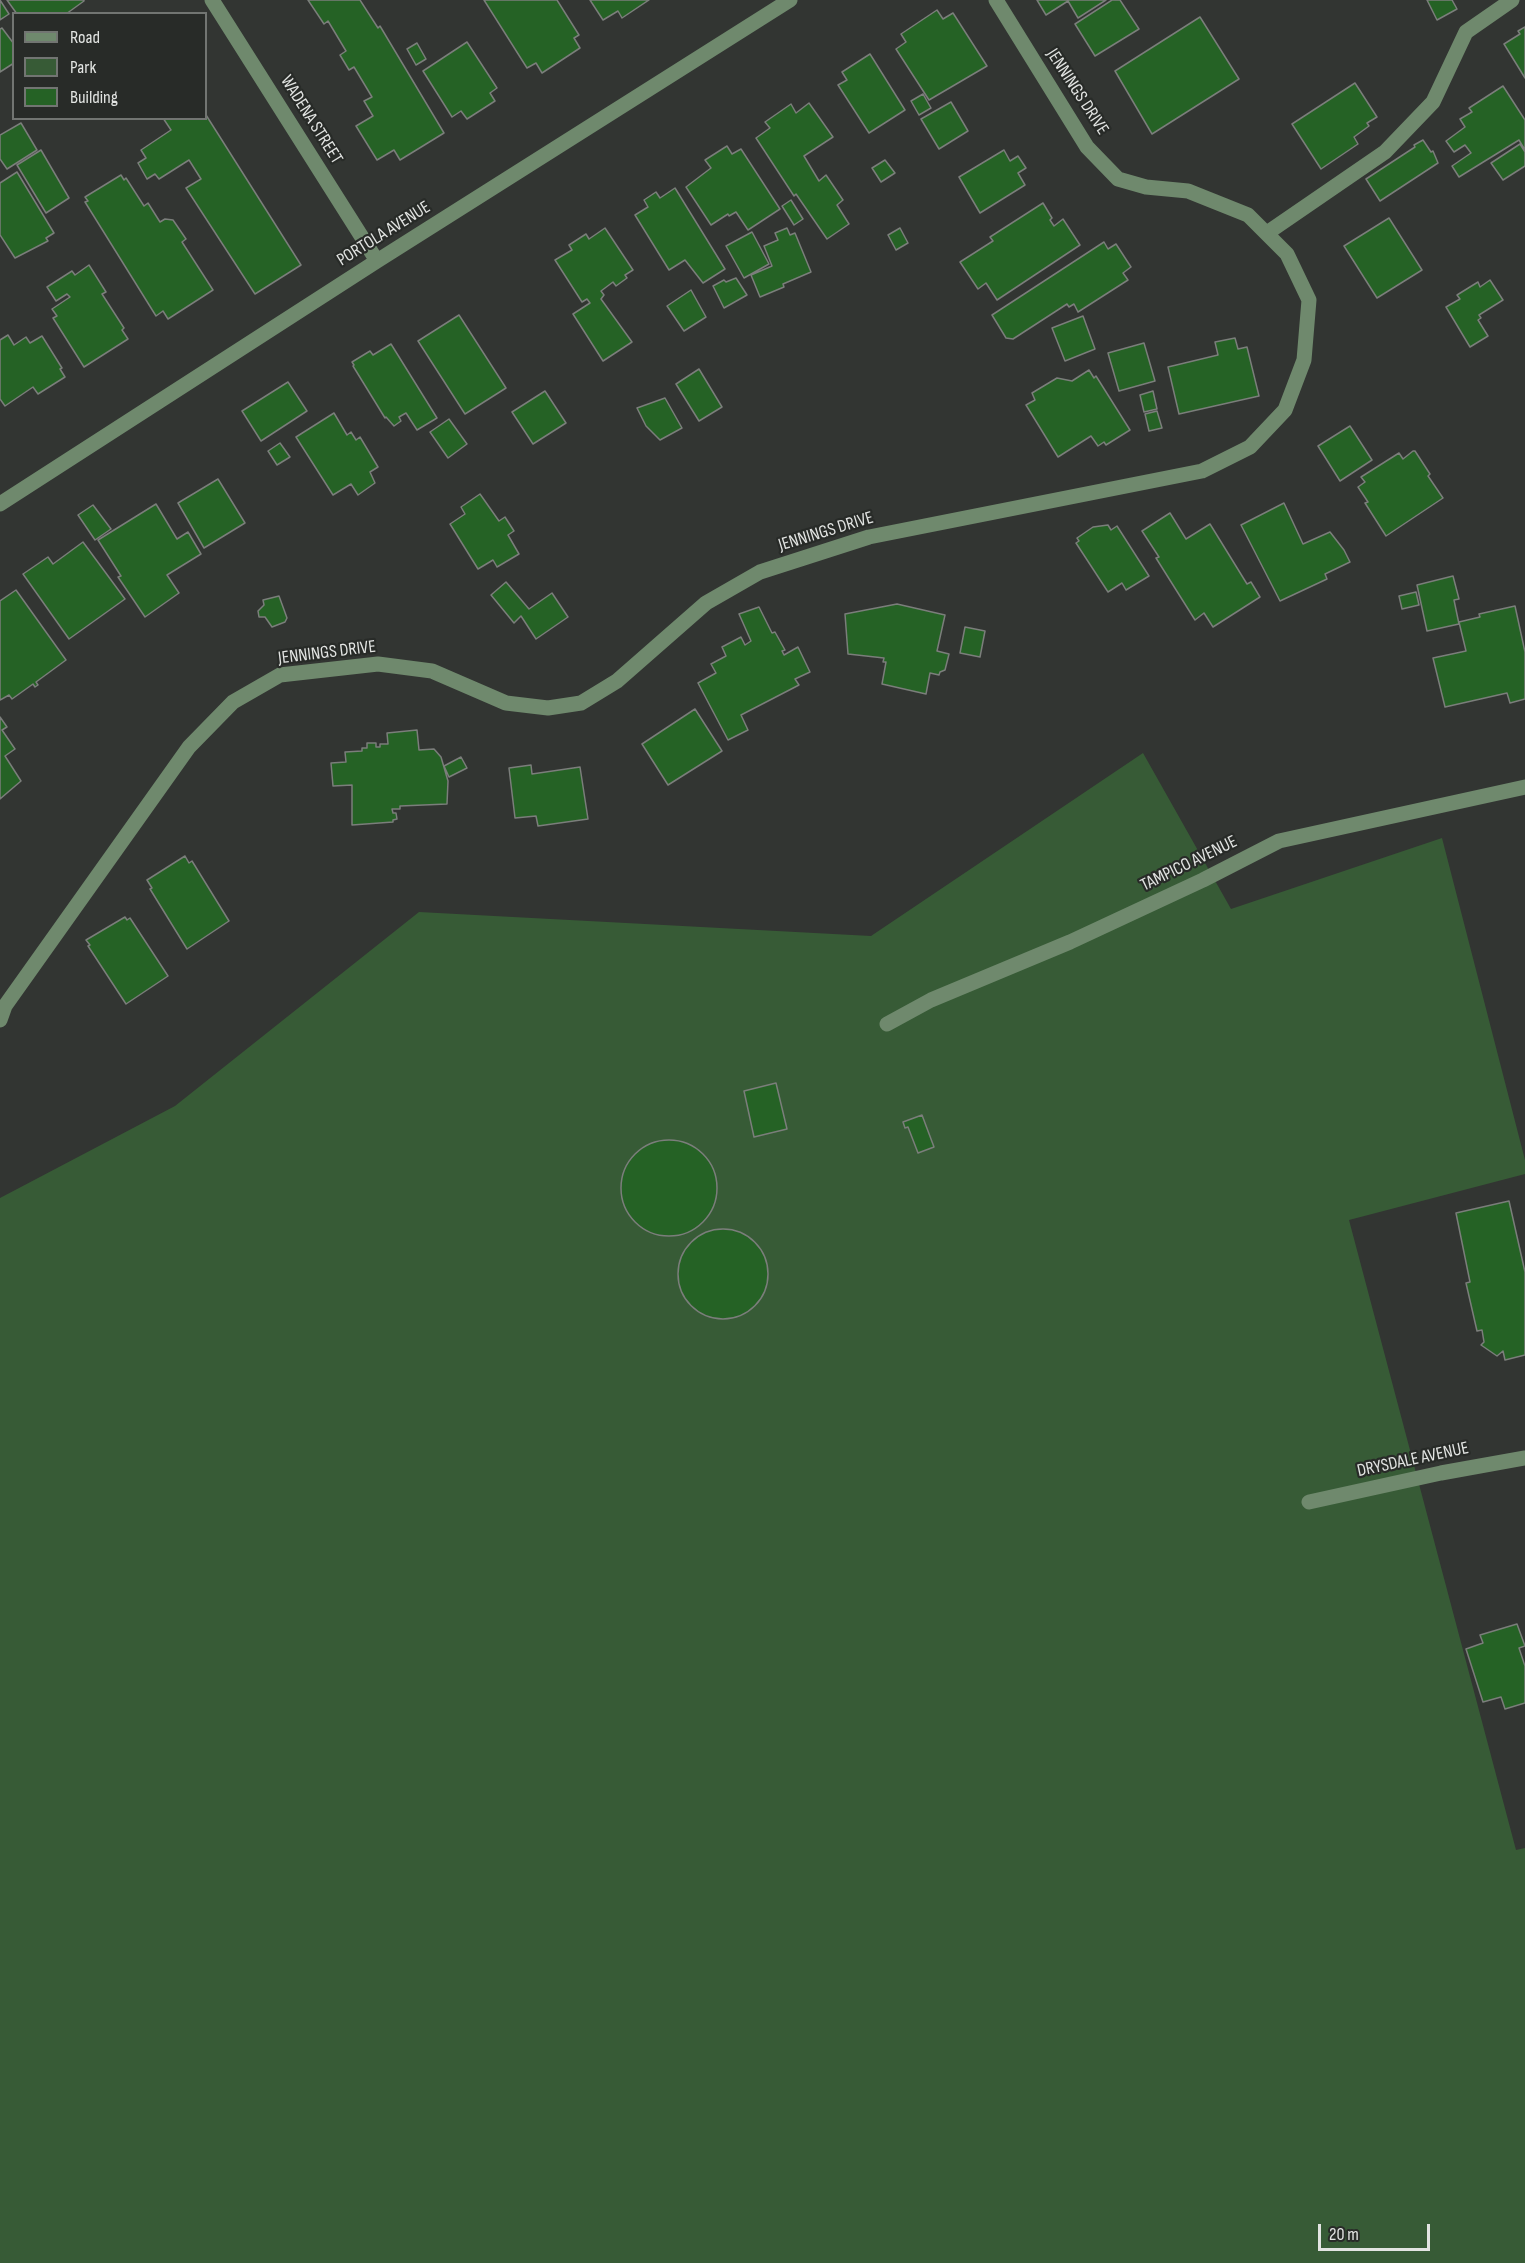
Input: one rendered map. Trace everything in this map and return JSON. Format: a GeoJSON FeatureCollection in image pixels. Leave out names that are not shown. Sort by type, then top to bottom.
{"type":"FeatureCollection","features":[{"type":"Feature","properties":{"kind":"street","name":"WADENA STREET"},"geometry":{"type":"LineString","coordinates":[[212,0],[377,261]]}},
{"type":"Feature","properties":{"kind":"street","name":"PORTOLA AVENUE"},"geometry":{"type":"LineString","coordinates":[[0,505],[377,261],[790,0]]}},
{"type":"Feature","properties":{"kind":"street","name":"JENNINGS DRIVE"},"geometry":{"type":"LineString","coordinates":[[0,1020],[5,1006],[189,747],[232,702],[280,675],[378,664],[432,670],[506,703],[548,708],[581,703],[617,681],[705,603],[760,572],[868,537],[1202,471],[1250,447],[1285,410],[1305,360],[1308,300],[1287,254],[1248,215],[1188,191],[1146,187],[1118,179],[1087,147],[996,0]]}},
{"type":"Feature","properties":{"kind":"street"},"geometry":{"type":"LineString","coordinates":[[1267,233],[1385,152],[1433,102],[1466,32],[1512,0]]}},
{"type":"Feature","properties":{"kind":"street","name":"TAMPICO AVENUE"},"geometry":{"type":"LineString","coordinates":[[887,1024],[931,1000],[1070,942],[1279,841],[1525,787]]}},
{"type":"Feature","properties":{"kind":"street","name":"DRYSDALE AVENUE"},"geometry":{"type":"LineString","coordinates":[[1309,1502],[1441,1473],[1525,1458]]}},
{"type":"Feature","properties":{"kind":"green space"},"geometry":{"type":"Polygon","coordinates":[[[1143,753],[1231,909],[1442,838],[1525,1160],[1525,1174],[1349,1220],[1516,1850],[1525,1848],[1525,2263],[0,2263],[0,1198],[175,1106],[419,912],[871,936],[1143,753]]]}},
{"type":"Feature","properties":{"kind":"building"},"geometry":{"type":"Polygon","coordinates":[[[0,0],[9,14],[0,20],[0,0]]]}},
{"type":"Feature","properties":{"kind":"building"},"geometry":{"type":"Polygon","coordinates":[[[7,0],[84,0],[69,12],[16,12],[7,0]]]}},
{"type":"Feature","properties":{"kind":"building"},"geometry":{"type":"Polygon","coordinates":[[[308,0],[360,0],[378,28],[380,26],[444,133],[400,160],[394,150],[377,160],[356,126],[373,116],[364,101],[372,97],[354,67],[349,70],[340,55],[346,51],[328,21],[324,24],[308,0]]]}},
{"type":"Feature","properties":{"kind":"building"},"geometry":{"type":"Polygon","coordinates":[[[484,0],[557,0],[579,35],[574,38],[580,48],[542,73],[536,63],[527,68],[484,0]]]}},
{"type":"Feature","properties":{"kind":"building"},"geometry":{"type":"Polygon","coordinates":[[[590,0],[649,0],[622,18],[618,11],[603,20],[590,0]]]}},
{"type":"Feature","properties":{"kind":"building"},"geometry":{"type":"Polygon","coordinates":[[[1037,0],[1106,0],[1078,18],[1068,1],[1046,15],[1037,0]]]}},
{"type":"Feature","properties":{"kind":"building"},"geometry":{"type":"Polygon","coordinates":[[[1112,0],[1120,0],[1139,29],[1095,56],[1075,24],[1112,0]]]}},
{"type":"Feature","properties":{"kind":"building"},"geometry":{"type":"Polygon","coordinates":[[[1427,0],[1452,0],[1457,9],[1437,20],[1427,0]]]}},
{"type":"Feature","properties":{"kind":"building"},"geometry":{"type":"Polygon","coordinates":[[[937,10],[943,19],[953,13],[987,66],[929,100],[896,49],[906,42],[901,34],[937,10]]]}},
{"type":"Feature","properties":{"kind":"building"},"geometry":{"type":"Polygon","coordinates":[[[1200,17],[1239,79],[1152,134],[1115,71],[1200,17]]]}},
{"type":"Feature","properties":{"kind":"building"},"geometry":{"type":"Polygon","coordinates":[[[1525,27],[1525,78],[1504,44],[1520,34],[1518,31],[1525,27]]]}},
{"type":"Feature","properties":{"kind":"building"},"geometry":{"type":"Polygon","coordinates":[[[2,28],[12,41],[12,64],[0,72],[0,29],[2,28]]]}},
{"type":"Feature","properties":{"kind":"building"},"geometry":{"type":"Polygon","coordinates":[[[467,42],[497,88],[490,93],[495,101],[467,119],[461,111],[452,117],[423,71],[467,42]]]}},
{"type":"Feature","properties":{"kind":"building"},"geometry":{"type":"Polygon","coordinates":[[[417,43],[426,59],[416,65],[407,49],[417,43]]]}},
{"type":"Feature","properties":{"kind":"building"},"geometry":{"type":"Polygon","coordinates":[[[870,54],[905,110],[869,133],[838,85],[847,80],[842,72],[870,54]]]}},
{"type":"Feature","properties":{"kind":"building"},"geometry":{"type":"Polygon","coordinates":[[[1355,83],[1377,117],[1367,123],[1369,126],[1354,137],[1358,144],[1321,169],[1292,124],[1355,83]]]}},
{"type":"Feature","properties":{"kind":"building"},"geometry":{"type":"Polygon","coordinates":[[[1503,86],[1525,120],[1525,150],[1519,140],[1459,177],[1452,166],[1471,153],[1465,145],[1454,152],[1446,141],[1465,127],[1460,119],[1472,112],[1469,108],[1503,86]]]}},
{"type":"Feature","properties":{"kind":"building"},"geometry":{"type":"Polygon","coordinates":[[[923,94],[931,108],[919,115],[911,101],[923,94]]]}},
{"type":"Feature","properties":{"kind":"building"},"geometry":{"type":"Polygon","coordinates":[[[951,102],[968,131],[939,149],[921,119],[951,102]]]}},
{"type":"Feature","properties":{"kind":"building"},"geometry":{"type":"Polygon","coordinates":[[[809,103],[833,137],[804,156],[819,181],[826,175],[843,200],[837,205],[849,224],[827,239],[796,194],[794,196],[756,138],[770,128],[765,122],[791,104],[796,113],[809,103]]]}},
{"type":"Feature","properties":{"kind":"building"},"geometry":{"type":"Polygon","coordinates":[[[207,117],[301,265],[255,294],[186,188],[201,179],[189,160],[159,179],[155,174],[147,179],[138,163],[146,158],[141,150],[171,130],[164,120],[207,120],[207,117]]]}},
{"type":"Feature","properties":{"kind":"building"},"geometry":{"type":"Polygon","coordinates":[[[21,123],[37,150],[7,169],[0,159],[0,135],[21,123]]]}},
{"type":"Feature","properties":{"kind":"building"},"geometry":{"type":"Polygon","coordinates":[[[1423,140],[1431,152],[1433,151],[1438,163],[1380,201],[1366,179],[1423,140]]]}},
{"type":"Feature","properties":{"kind":"building"},"geometry":{"type":"Polygon","coordinates":[[[1520,144],[1525,152],[1525,166],[1503,180],[1491,163],[1520,144]]]}},
{"type":"Feature","properties":{"kind":"building"},"geometry":{"type":"Polygon","coordinates":[[[727,146],[732,154],[741,149],[780,209],[748,230],[736,212],[729,216],[728,214],[711,225],[686,187],[711,168],[705,160],[727,146]]]}},
{"type":"Feature","properties":{"kind":"building"},"geometry":{"type":"Polygon","coordinates":[[[41,150],[69,198],[46,213],[17,165],[41,150]]]}},
{"type":"Feature","properties":{"kind":"building"},"geometry":{"type":"Polygon","coordinates":[[[1004,150],[1010,161],[1018,156],[1026,168],[1018,173],[1025,185],[980,213],[959,177],[1004,150]]]}},
{"type":"Feature","properties":{"kind":"building"},"geometry":{"type":"Polygon","coordinates":[[[885,160],[895,173],[881,182],[872,168],[885,160]]]}},
{"type":"Feature","properties":{"kind":"building"},"geometry":{"type":"Polygon","coordinates":[[[17,172],[54,233],[46,238],[48,241],[15,258],[0,235],[0,183],[17,172]]]}},
{"type":"Feature","properties":{"kind":"building"},"geometry":{"type":"Polygon","coordinates":[[[121,175],[124,180],[126,178],[144,206],[148,203],[160,222],[165,219],[173,220],[186,239],[182,242],[213,290],[168,319],[163,311],[156,316],[85,202],[88,201],[85,197],[121,175]]]}},
{"type":"Feature","properties":{"kind":"building"},"geometry":{"type":"Polygon","coordinates":[[[675,188],[725,269],[703,283],[685,260],[669,270],[635,215],[648,207],[644,200],[656,192],[660,198],[675,188]]]}},
{"type":"Feature","properties":{"kind":"building"},"geometry":{"type":"Polygon","coordinates":[[[791,200],[803,219],[794,225],[782,206],[791,200]]]}},
{"type":"Feature","properties":{"kind":"building"},"geometry":{"type":"Polygon","coordinates":[[[1043,203],[1054,226],[1063,219],[1080,245],[997,300],[986,283],[978,289],[960,262],[993,241],[990,237],[1043,203]]]}},
{"type":"Feature","properties":{"kind":"building"},"geometry":{"type":"Polygon","coordinates":[[[1389,218],[1422,270],[1377,298],[1344,246],[1389,218]]]}},
{"type":"Feature","properties":{"kind":"building"},"geometry":{"type":"Polygon","coordinates":[[[605,228],[633,270],[625,275],[627,278],[616,286],[613,282],[601,291],[604,295],[601,299],[632,342],[603,361],[573,314],[590,303],[587,299],[582,302],[555,260],[572,250],[569,245],[586,234],[589,239],[605,228]]]}},
{"type":"Feature","properties":{"kind":"building"},"geometry":{"type":"Polygon","coordinates":[[[787,228],[790,235],[795,233],[811,272],[760,297],[751,275],[772,266],[764,246],[778,240],[775,233],[787,228]]]}},
{"type":"Feature","properties":{"kind":"building"},"geometry":{"type":"Polygon","coordinates":[[[900,228],[908,243],[896,250],[888,235],[900,228]]]}},
{"type":"Feature","properties":{"kind":"building"},"geometry":{"type":"Polygon","coordinates":[[[752,232],[769,264],[744,278],[726,246],[752,232]]]}},
{"type":"Feature","properties":{"kind":"building"},"geometry":{"type":"Polygon","coordinates":[[[1104,242],[1108,249],[1116,244],[1131,267],[1123,273],[1128,280],[1078,312],[1074,304],[1069,307],[1067,304],[1013,339],[1006,338],[992,315],[1104,242]]]}},
{"type":"Feature","properties":{"kind":"building"},"geometry":{"type":"Polygon","coordinates":[[[89,265],[106,292],[102,294],[124,328],[122,330],[128,339],[84,367],[53,318],[57,316],[52,309],[70,297],[67,294],[56,301],[47,287],[72,271],[75,275],[89,265]]]}},
{"type":"Feature","properties":{"kind":"building"},"geometry":{"type":"Polygon","coordinates":[[[736,278],[747,295],[724,308],[713,286],[724,280],[726,282],[736,278]]]}},
{"type":"Feature","properties":{"kind":"building"},"geometry":{"type":"Polygon","coordinates":[[[1490,280],[1503,300],[1479,315],[1481,318],[1478,320],[1488,336],[1470,347],[1446,307],[1460,299],[1457,295],[1478,282],[1480,287],[1490,280]]]}},
{"type":"Feature","properties":{"kind":"building"},"geometry":{"type":"Polygon","coordinates":[[[691,290],[706,317],[684,331],[667,306],[691,290]]]}},
{"type":"Feature","properties":{"kind":"building"},"geometry":{"type":"Polygon","coordinates":[[[459,315],[506,388],[465,414],[418,341],[459,315]]]}},
{"type":"Feature","properties":{"kind":"building"},"geometry":{"type":"Polygon","coordinates":[[[1083,316],[1095,349],[1065,361],[1052,328],[1083,316]]]}},
{"type":"Feature","properties":{"kind":"building"},"geometry":{"type":"Polygon","coordinates":[[[8,335],[14,345],[26,337],[30,343],[42,336],[65,377],[38,394],[33,387],[5,406],[0,399],[0,340],[8,335]]]}},
{"type":"Feature","properties":{"kind":"building"},"geometry":{"type":"Polygon","coordinates":[[[1235,338],[1238,349],[1247,347],[1259,396],[1179,414],[1168,367],[1218,355],[1215,342],[1235,338]]]}},
{"type":"Feature","properties":{"kind":"building"},"geometry":{"type":"Polygon","coordinates":[[[1144,343],[1155,381],[1119,391],[1108,353],[1144,343]]]}},
{"type":"Feature","properties":{"kind":"building"},"geometry":{"type":"Polygon","coordinates":[[[391,344],[437,418],[417,430],[406,413],[399,417],[401,421],[394,426],[385,418],[353,366],[352,362],[370,351],[373,355],[391,344]]]}},
{"type":"Feature","properties":{"kind":"building"},"geometry":{"type":"Polygon","coordinates":[[[699,369],[722,407],[699,421],[676,384],[699,369]]]}},
{"type":"Feature","properties":{"kind":"building"},"geometry":{"type":"Polygon","coordinates":[[[1089,370],[1094,378],[1096,376],[1130,430],[1106,445],[1104,442],[1098,446],[1091,436],[1058,457],[1026,405],[1035,400],[1032,393],[1057,378],[1072,381],[1089,370]]]}},
{"type":"Feature","properties":{"kind":"building"},"geometry":{"type":"Polygon","coordinates":[[[288,382],[307,411],[261,441],[242,411],[288,382]]]}},
{"type":"Feature","properties":{"kind":"building"},"geometry":{"type":"Polygon","coordinates":[[[545,391],[566,423],[533,444],[512,412],[545,391]]]}},
{"type":"Feature","properties":{"kind":"building"},"geometry":{"type":"Polygon","coordinates":[[[1153,391],[1157,409],[1144,412],[1140,395],[1153,391]]]}},
{"type":"Feature","properties":{"kind":"building"},"geometry":{"type":"Polygon","coordinates":[[[665,398],[682,428],[660,440],[646,426],[637,408],[665,398]]]}},
{"type":"Feature","properties":{"kind":"building"},"geometry":{"type":"Polygon","coordinates":[[[1157,411],[1162,428],[1149,431],[1145,414],[1157,411]]]}},
{"type":"Feature","properties":{"kind":"building"},"geometry":{"type":"Polygon","coordinates":[[[334,413],[347,435],[351,432],[356,440],[360,437],[378,467],[370,472],[375,483],[358,495],[351,484],[333,495],[296,437],[334,413]]]}},
{"type":"Feature","properties":{"kind":"building"},"geometry":{"type":"Polygon","coordinates":[[[449,419],[467,444],[448,458],[430,432],[449,419]]]}},
{"type":"Feature","properties":{"kind":"building"},"geometry":{"type":"Polygon","coordinates":[[[1350,426],[1372,460],[1340,481],[1318,446],[1350,426]]]}},
{"type":"Feature","properties":{"kind":"building"},"geometry":{"type":"Polygon","coordinates":[[[280,443],[290,457],[277,465],[268,451],[280,443]]]}},
{"type":"Feature","properties":{"kind":"building"},"geometry":{"type":"Polygon","coordinates":[[[1413,451],[1430,474],[1428,476],[1443,498],[1386,536],[1365,503],[1368,502],[1358,487],[1365,482],[1361,477],[1399,453],[1403,459],[1413,451]]]}},
{"type":"Feature","properties":{"kind":"building"},"geometry":{"type":"Polygon","coordinates":[[[218,479],[245,523],[204,548],[178,503],[218,479]]]}},
{"type":"Feature","properties":{"kind":"building"},"geometry":{"type":"Polygon","coordinates":[[[480,494],[499,521],[505,517],[514,531],[508,535],[519,554],[497,567],[493,560],[478,569],[450,524],[465,514],[461,507],[480,494]]]}},
{"type":"Feature","properties":{"kind":"building"},"geometry":{"type":"Polygon","coordinates":[[[1284,503],[1303,544],[1330,532],[1350,562],[1325,574],[1327,579],[1280,601],[1241,525],[1284,503]]]}},
{"type":"Feature","properties":{"kind":"building"},"geometry":{"type":"Polygon","coordinates":[[[156,504],[177,539],[188,532],[201,554],[167,575],[179,593],[145,617],[118,577],[121,576],[98,540],[156,504]]]}},
{"type":"Feature","properties":{"kind":"building"},"geometry":{"type":"Polygon","coordinates":[[[93,505],[111,529],[95,540],[78,515],[93,505]]]}},
{"type":"Feature","properties":{"kind":"building"},"geometry":{"type":"Polygon","coordinates":[[[1170,513],[1186,539],[1210,524],[1247,584],[1251,582],[1260,597],[1213,627],[1204,613],[1195,620],[1142,531],[1170,513]]]}},
{"type":"Feature","properties":{"kind":"building"},"geometry":{"type":"Polygon","coordinates":[[[1108,525],[1111,530],[1117,526],[1149,576],[1126,590],[1122,583],[1108,592],[1076,543],[1079,541],[1077,538],[1093,527],[1108,525]]]}},
{"type":"Feature","properties":{"kind":"building"},"geometry":{"type":"Polygon","coordinates":[[[83,542],[125,599],[69,639],[23,574],[48,557],[53,564],[83,542]]]}},
{"type":"Feature","properties":{"kind":"building"},"geometry":{"type":"Polygon","coordinates":[[[1453,576],[1459,599],[1454,600],[1459,624],[1427,631],[1417,585],[1453,576]]]}},
{"type":"Feature","properties":{"kind":"building"},"geometry":{"type":"Polygon","coordinates":[[[506,582],[529,609],[552,593],[568,617],[536,639],[521,616],[514,623],[491,595],[506,582]]]}},
{"type":"Feature","properties":{"kind":"building"},"geometry":{"type":"Polygon","coordinates":[[[16,590],[66,660],[36,682],[38,685],[35,687],[33,684],[12,699],[9,695],[0,700],[0,601],[16,590]]]}},
{"type":"Feature","properties":{"kind":"building"},"geometry":{"type":"Polygon","coordinates":[[[1416,592],[1419,605],[1402,609],[1399,596],[1416,592]]]}},
{"type":"Feature","properties":{"kind":"building"},"geometry":{"type":"Polygon","coordinates":[[[279,596],[287,618],[285,622],[272,627],[265,617],[259,617],[258,611],[264,605],[263,600],[279,596]]]}},
{"type":"Feature","properties":{"kind":"building"},"geometry":{"type":"Polygon","coordinates":[[[897,604],[945,615],[937,651],[949,654],[945,670],[939,675],[930,673],[926,694],[882,684],[886,662],[883,662],[884,658],[848,654],[845,614],[897,604]]]}},
{"type":"Feature","properties":{"kind":"building"},"geometry":{"type":"Polygon","coordinates":[[[1515,606],[1525,652],[1525,699],[1510,703],[1507,693],[1445,707],[1433,658],[1466,651],[1459,622],[1480,617],[1479,614],[1515,606]]]}},
{"type":"Feature","properties":{"kind":"building"},"geometry":{"type":"Polygon","coordinates":[[[759,607],[772,633],[775,632],[785,650],[782,651],[784,655],[798,647],[810,672],[795,679],[799,685],[741,715],[748,730],[728,740],[698,683],[716,673],[711,664],[726,656],[722,647],[741,637],[745,645],[751,641],[739,614],[759,607]]]}},
{"type":"Feature","properties":{"kind":"building"},"geometry":{"type":"Polygon","coordinates":[[[965,627],[985,631],[980,657],[960,653],[965,627]]]}},
{"type":"Feature","properties":{"kind":"building"},"geometry":{"type":"Polygon","coordinates":[[[695,709],[722,751],[668,785],[642,744],[695,709]]]}},
{"type":"Feature","properties":{"kind":"building"},"geometry":{"type":"Polygon","coordinates":[[[0,717],[7,727],[2,730],[15,749],[5,756],[21,781],[0,799],[0,717]]]}},
{"type":"Feature","properties":{"kind":"building"},"geometry":{"type":"Polygon","coordinates":[[[417,730],[419,750],[434,749],[441,757],[448,781],[447,804],[400,806],[400,809],[392,809],[397,819],[393,822],[352,825],[352,785],[333,786],[331,763],[346,762],[345,752],[362,751],[362,748],[367,748],[367,743],[376,743],[376,747],[380,747],[380,744],[388,744],[387,733],[417,730]]]}},
{"type":"Feature","properties":{"kind":"building"},"geometry":{"type":"Polygon","coordinates":[[[461,757],[467,768],[449,777],[444,766],[461,757]]]}},
{"type":"Feature","properties":{"kind":"building"},"geometry":{"type":"Polygon","coordinates":[[[531,765],[532,774],[580,767],[588,819],[538,826],[536,816],[515,818],[509,768],[531,765]]]}},
{"type":"Feature","properties":{"kind":"building"},"geometry":{"type":"Polygon","coordinates":[[[185,856],[189,863],[192,861],[229,921],[187,949],[150,889],[152,888],[147,880],[185,856]]]}},
{"type":"Feature","properties":{"kind":"building"},"geometry":{"type":"Polygon","coordinates":[[[125,917],[127,920],[130,918],[168,976],[126,1004],[86,940],[125,917]]]}},
{"type":"Feature","properties":{"kind":"building"},"geometry":{"type":"Polygon","coordinates":[[[776,1083],[787,1129],[754,1137],[744,1091],[776,1083]]]}},
{"type":"Feature","properties":{"kind":"building"},"geometry":{"type":"Polygon","coordinates":[[[922,1115],[934,1147],[918,1153],[908,1127],[905,1128],[903,1122],[922,1115]]]}},
{"type":"Feature","properties":{"kind":"building"},"geometry":{"type":"Polygon","coordinates":[[[669,1140],[687,1143],[703,1154],[714,1170],[717,1188],[714,1206],[703,1222],[687,1233],[669,1236],[651,1233],[635,1222],[624,1206],[621,1188],[624,1170],[635,1154],[651,1143],[669,1140]]]}},
{"type":"Feature","properties":{"kind":"building"},"geometry":{"type":"Polygon","coordinates":[[[1509,1201],[1525,1272],[1525,1355],[1505,1360],[1503,1351],[1497,1356],[1481,1345],[1484,1342],[1482,1330],[1477,1331],[1466,1283],[1470,1282],[1456,1213],[1509,1201]]]}},
{"type":"Feature","properties":{"kind":"building"},"geometry":{"type":"Polygon","coordinates":[[[723,1229],[740,1232],[755,1242],[765,1257],[768,1274],[765,1291],[755,1306],[740,1316],[723,1319],[706,1316],[691,1306],[681,1291],[678,1274],[681,1257],[691,1242],[706,1232],[723,1229]]]}},
{"type":"Feature","properties":{"kind":"building"},"geometry":{"type":"Polygon","coordinates":[[[1517,1624],[1525,1646],[1519,1648],[1525,1666],[1525,1703],[1505,1709],[1501,1697],[1483,1702],[1466,1649],[1483,1643],[1480,1635],[1517,1624]]]}}]}
